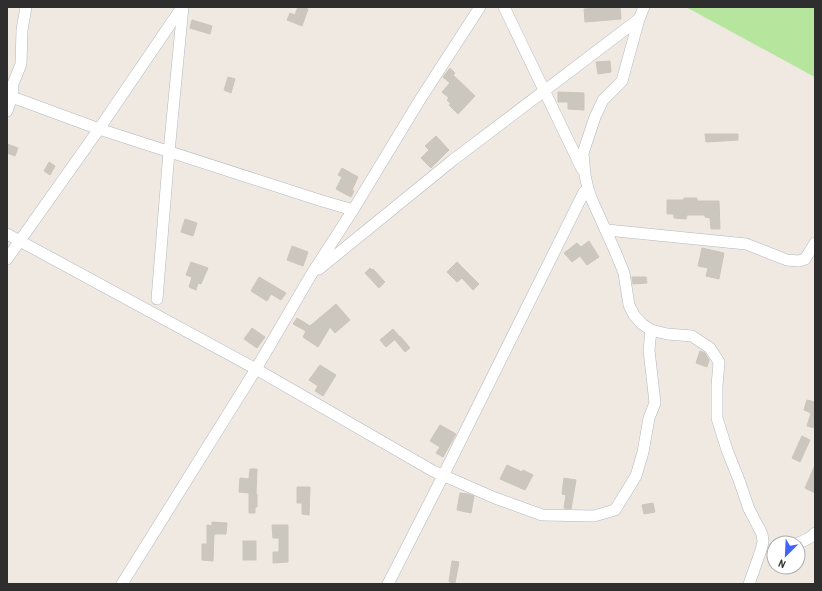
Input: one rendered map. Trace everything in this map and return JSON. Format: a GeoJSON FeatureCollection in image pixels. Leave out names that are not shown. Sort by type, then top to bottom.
{"type":"FeatureCollection","features":[{"type":"Feature","properties":{"kind":"street"},"geometry":{"type":"LineString","coordinates":[[7,111],[12,97],[13,84],[21,64],[22,30],[26,7]]}},
{"type":"Feature","properties":{"kind":"street"},"geometry":{"type":"LineString","coordinates":[[7,258],[99,129],[183,7]]}},
{"type":"Feature","properties":{"kind":"street"},"geometry":{"type":"LineString","coordinates":[[157,299],[183,7]]}},
{"type":"Feature","properties":{"kind":"street"},"geometry":{"type":"LineString","coordinates":[[122,584],[256,369],[311,275],[353,210],[421,98],[480,7]]}},
{"type":"Feature","properties":{"kind":"street"},"geometry":{"type":"LineString","coordinates":[[504,7],[585,175]]}},
{"type":"Feature","properties":{"kind":"street"},"geometry":{"type":"LineString","coordinates":[[644,7],[639,18],[622,81],[603,100],[595,117],[583,153],[585,175],[590,195],[624,273],[629,305],[634,314],[642,324],[651,330],[667,334],[692,336],[710,348],[719,362],[717,418],[748,509],[762,534],[761,550],[749,584]]}},
{"type":"Feature","properties":{"kind":"street"},"geometry":{"type":"LineString","coordinates":[[311,275],[453,160],[639,18]]}},
{"type":"Feature","properties":{"kind":"street"},"geometry":{"type":"LineString","coordinates":[[12,97],[99,129],[353,210]]}},
{"type":"Feature","properties":{"kind":"street"},"geometry":{"type":"LineString","coordinates":[[388,584],[584,192]]}},
{"type":"Feature","properties":{"kind":"street"},"geometry":{"type":"LineString","coordinates":[[606,230],[746,244],[787,260],[799,261],[805,259],[815,243]]}},
{"type":"Feature","properties":{"kind":"street"},"geometry":{"type":"LineString","coordinates":[[7,234],[256,369],[433,471],[495,498],[542,515],[594,516],[615,510],[636,476],[643,452],[649,418],[655,402],[649,350],[651,330]]}},
{"type":"Feature","properties":{"kind":"street"},"geometry":{"type":"LineString","coordinates":[[806,540],[815,533]]}},
{"type":"Feature","properties":{"kind":"street"},"geometry":{"type":"LineString","coordinates":[[762,542],[766,543]]}},
{"type":"Feature","properties":{"kind":"green space"},"geometry":{"type":"Polygon","coordinates":[[[686,7],[815,7],[815,77],[811,75],[686,7]]]}},
{"type":"Feature","properties":{"kind":"building"},"geometry":{"type":"Polygon","coordinates":[[[298,7],[308,9],[302,26],[287,20],[290,13],[295,15],[298,7]]]}},
{"type":"Feature","properties":{"kind":"building"},"geometry":{"type":"Polygon","coordinates":[[[620,7],[621,19],[585,22],[584,9],[620,7]]]}},
{"type":"Feature","properties":{"kind":"building"},"geometry":{"type":"Polygon","coordinates":[[[192,20],[212,26],[210,34],[190,28],[192,20]]]}},
{"type":"Feature","properties":{"kind":"building"},"geometry":{"type":"Polygon","coordinates":[[[610,61],[611,72],[598,74],[596,62],[610,61]]]}},
{"type":"Feature","properties":{"kind":"building"},"geometry":{"type":"Polygon","coordinates":[[[450,68],[455,73],[453,75],[475,96],[458,114],[449,105],[451,104],[447,100],[449,98],[442,92],[450,83],[443,77],[450,68]]]}},
{"type":"Feature","properties":{"kind":"building"},"geometry":{"type":"Polygon","coordinates":[[[228,77],[235,79],[231,93],[224,90],[228,77]]]}},
{"type":"Feature","properties":{"kind":"building"},"geometry":{"type":"Polygon","coordinates":[[[558,92],[584,93],[584,110],[568,109],[568,102],[558,102],[558,92]]]}},
{"type":"Feature","properties":{"kind":"building"},"geometry":{"type":"Polygon","coordinates":[[[705,134],[738,134],[738,140],[706,142],[705,134]]]}},
{"type":"Feature","properties":{"kind":"building"},"geometry":{"type":"Polygon","coordinates":[[[436,136],[449,150],[431,168],[421,158],[429,150],[425,146],[436,136]]]}},
{"type":"Feature","properties":{"kind":"building"},"geometry":{"type":"Polygon","coordinates":[[[7,144],[18,148],[15,156],[7,153],[7,144]]]}},
{"type":"Feature","properties":{"kind":"building"},"geometry":{"type":"Polygon","coordinates":[[[49,162],[55,166],[50,175],[44,171],[49,162]]]}},
{"type":"Feature","properties":{"kind":"building"},"geometry":{"type":"Polygon","coordinates":[[[342,168],[358,177],[352,190],[354,191],[351,197],[336,189],[342,177],[338,175],[342,168]]]}},
{"type":"Feature","properties":{"kind":"building"},"geometry":{"type":"Polygon","coordinates":[[[684,198],[697,198],[697,201],[719,201],[720,229],[711,229],[710,218],[705,217],[705,215],[687,215],[686,219],[674,218],[674,214],[667,214],[667,200],[684,200],[684,198]]]}},
{"type":"Feature","properties":{"kind":"building"},"geometry":{"type":"Polygon","coordinates":[[[185,219],[197,223],[193,236],[181,232],[185,219]]]}},
{"type":"Feature","properties":{"kind":"building"},"geometry":{"type":"Polygon","coordinates":[[[589,241],[599,257],[587,265],[580,256],[572,262],[564,253],[577,243],[581,247],[589,241]]]}},
{"type":"Feature","properties":{"kind":"building"},"geometry":{"type":"Polygon","coordinates":[[[292,246],[308,252],[303,266],[287,260],[292,246]]]}},
{"type":"Feature","properties":{"kind":"building"},"geometry":{"type":"Polygon","coordinates":[[[702,248],[724,253],[719,279],[706,276],[708,268],[698,266],[702,248]]]}},
{"type":"Feature","properties":{"kind":"building"},"geometry":{"type":"Polygon","coordinates":[[[191,262],[208,268],[201,284],[198,283],[196,290],[189,287],[192,277],[186,275],[191,262]]]}},
{"type":"Feature","properties":{"kind":"building"},"geometry":{"type":"Polygon","coordinates":[[[457,262],[479,284],[473,290],[462,278],[457,282],[447,272],[457,262]]]}},
{"type":"Feature","properties":{"kind":"building"},"geometry":{"type":"Polygon","coordinates":[[[370,268],[372,270],[373,269],[385,282],[379,288],[365,273],[370,268]]]}},
{"type":"Feature","properties":{"kind":"building"},"geometry":{"type":"Polygon","coordinates":[[[259,277],[286,293],[281,300],[271,294],[267,301],[251,291],[259,277]]]}},
{"type":"Feature","properties":{"kind":"building"},"geometry":{"type":"Polygon","coordinates":[[[632,277],[646,277],[647,283],[633,284],[632,277]]]}},
{"type":"Feature","properties":{"kind":"building"},"geometry":{"type":"Polygon","coordinates":[[[336,304],[350,320],[335,333],[330,327],[318,347],[303,337],[306,331],[293,324],[297,318],[310,326],[336,304]]]}},
{"type":"Feature","properties":{"kind":"building"},"geometry":{"type":"Polygon","coordinates":[[[252,328],[265,337],[257,348],[244,339],[252,328]]]}},
{"type":"Feature","properties":{"kind":"building"},"geometry":{"type":"Polygon","coordinates":[[[393,329],[399,336],[386,347],[380,340],[393,329]]]}},
{"type":"Feature","properties":{"kind":"building"},"geometry":{"type":"Polygon","coordinates":[[[400,336],[410,348],[405,352],[395,340],[400,336]]]}},
{"type":"Feature","properties":{"kind":"building"},"geometry":{"type":"Polygon","coordinates":[[[700,351],[705,353],[709,360],[707,367],[696,363],[700,351]]]}},
{"type":"Feature","properties":{"kind":"building"},"geometry":{"type":"Polygon","coordinates":[[[320,365],[336,375],[323,396],[315,391],[318,386],[309,380],[320,365]]]}},
{"type":"Feature","properties":{"kind":"building"},"geometry":{"type":"Polygon","coordinates":[[[807,400],[815,402],[815,428],[807,426],[811,413],[804,410],[807,400]]]}},
{"type":"Feature","properties":{"kind":"building"},"geometry":{"type":"Polygon","coordinates":[[[440,425],[456,434],[443,457],[436,453],[440,447],[430,441],[440,425]]]}},
{"type":"Feature","properties":{"kind":"building"},"geometry":{"type":"Polygon","coordinates":[[[802,436],[810,440],[800,462],[792,458],[802,436]]]}},
{"type":"Feature","properties":{"kind":"building"},"geometry":{"type":"Polygon","coordinates":[[[507,465],[533,475],[525,490],[500,479],[507,465]]]}},
{"type":"Feature","properties":{"kind":"building"},"geometry":{"type":"Polygon","coordinates":[[[815,465],[815,493],[805,488],[815,465]]]}},
{"type":"Feature","properties":{"kind":"building"},"geometry":{"type":"Polygon","coordinates":[[[250,469],[257,469],[257,507],[255,507],[255,513],[249,513],[249,493],[239,492],[240,478],[249,479],[250,469]]]}},
{"type":"Feature","properties":{"kind":"building"},"geometry":{"type":"Polygon","coordinates":[[[564,478],[576,480],[571,509],[564,508],[566,495],[562,494],[564,478]]]}},
{"type":"Feature","properties":{"kind":"building"},"geometry":{"type":"Polygon","coordinates":[[[297,487],[310,487],[309,515],[302,514],[302,503],[297,503],[297,487]]]}},
{"type":"Feature","properties":{"kind":"building"},"geometry":{"type":"Polygon","coordinates":[[[460,493],[474,496],[471,513],[457,510],[460,493]]]}},
{"type":"Feature","properties":{"kind":"building"},"geometry":{"type":"Polygon","coordinates":[[[653,503],[655,512],[644,514],[642,505],[653,503]]]}},
{"type":"Feature","properties":{"kind":"building"},"geometry":{"type":"Polygon","coordinates":[[[212,522],[227,523],[226,534],[214,534],[213,561],[202,560],[202,544],[207,544],[207,525],[212,526],[212,522]]]}},
{"type":"Feature","properties":{"kind":"building"},"geometry":{"type":"Polygon","coordinates":[[[272,525],[288,525],[288,562],[273,563],[273,552],[279,552],[279,538],[273,538],[272,525]]]}},
{"type":"Feature","properties":{"kind":"building"},"geometry":{"type":"Polygon","coordinates":[[[243,541],[256,541],[256,560],[243,560],[243,541]]]}},
{"type":"Feature","properties":{"kind":"building"},"geometry":{"type":"Polygon","coordinates":[[[452,561],[459,562],[455,583],[449,582],[452,561]]]}}]}
